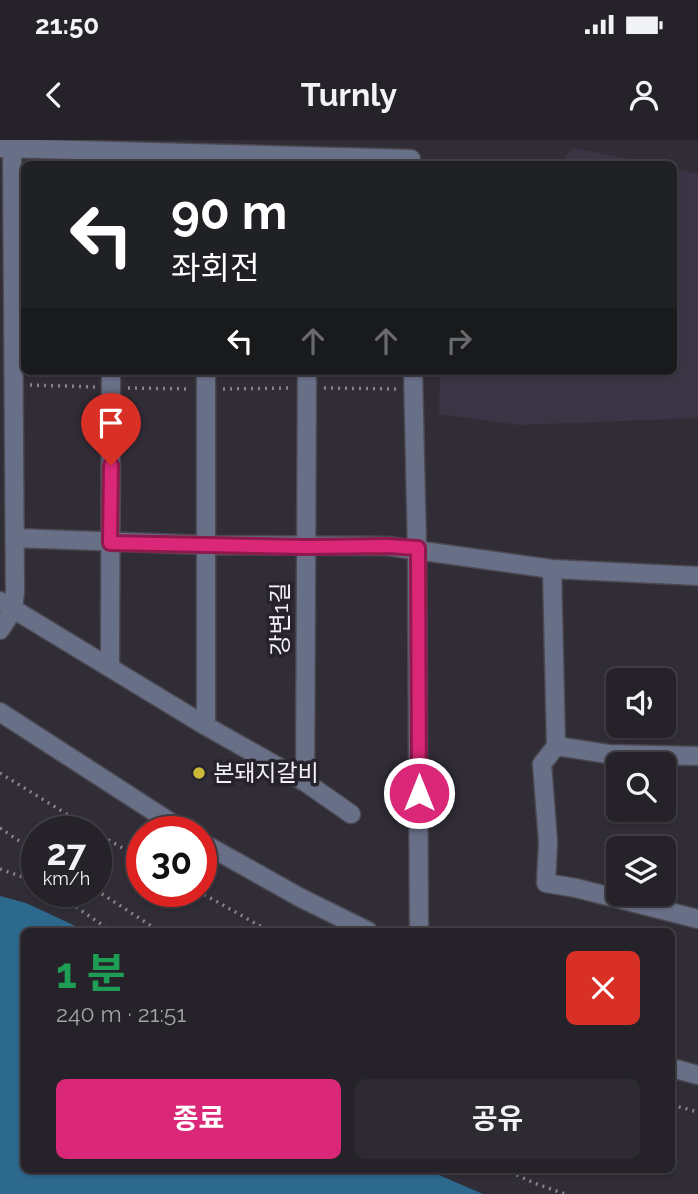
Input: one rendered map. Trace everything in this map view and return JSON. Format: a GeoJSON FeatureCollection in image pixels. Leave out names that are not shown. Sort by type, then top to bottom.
{"type":"FeatureCollection","features":[{"type":"Feature","properties":{"kind":"street"},"geometry":{"type":"LineString","coordinates":[[411,140],[411,161]]}},
{"type":"Feature","properties":{"kind":"street"},"geometry":{"type":"LineString","coordinates":[[0,631],[7,606],[15,538],[13,239],[6,148],[303,161]]}},
{"type":"Feature","properties":{"kind":"street"},"geometry":{"type":"LineString","coordinates":[[110,667],[111,375]]}},
{"type":"Feature","properties":{"kind":"street"},"geometry":{"type":"LineString","coordinates":[[206,375],[206,726]]}},
{"type":"Feature","properties":{"kind":"street","name":"강변1길"},"geometry":{"type":"LineString","coordinates":[[305,782],[307,375]]}},
{"type":"Feature","properties":{"kind":"street"},"geometry":{"type":"LineString","coordinates":[[414,375],[418,548],[419,928]]}},
{"type":"Feature","properties":{"kind":"street"},"geometry":{"type":"LineString","coordinates":[[15,538],[110,543],[387,546],[418,548],[552,569],[698,576]]}},
{"type":"Feature","properties":{"kind":"street"},"geometry":{"type":"LineString","coordinates":[[552,569],[556,746],[542,764],[548,842],[546,883],[698,919]]}},
{"type":"Feature","properties":{"kind":"street"},"geometry":{"type":"LineString","coordinates":[[7,606],[206,726],[305,782],[351,814]]}},
{"type":"Feature","properties":{"kind":"street"},"geometry":{"type":"LineString","coordinates":[[0,712],[161,816]]}},
{"type":"Feature","properties":{"kind":"street"},"geometry":{"type":"LineString","coordinates":[[556,746],[608,754],[698,756]]}},
{"type":"Feature","properties":{"kind":"street"},"geometry":{"type":"LineString","coordinates":[[217,851],[301,898],[362,928]]}},
{"type":"Feature","properties":{"kind":"street"},"geometry":{"type":"LineString","coordinates":[[675,1069],[698,1075]]}},
{"type":"Feature","properties":{"kind":"path"},"geometry":{"type":"LineString","coordinates":[[0,773],[69,816]]}},
{"type":"Feature","properties":{"kind":"path"},"geometry":{"type":"LineString","coordinates":[[0,828],[21,842]]}},
{"type":"Feature","properties":{"kind":"path"},"geometry":{"type":"LineString","coordinates":[[0,869],[21,876]]}},
{"type":"Feature","properties":{"kind":"path"},"geometry":{"type":"LineString","coordinates":[[112,900],[154,928]]}},
{"type":"Feature","properties":{"kind":"path"},"geometry":{"type":"LineString","coordinates":[[217,902],[264,928]]}},
{"type":"Feature","properties":{"kind":"path"},"geometry":{"type":"LineString","coordinates":[[76,907],[107,928]]}},
{"type":"Feature","properties":{"kind":"path"},"geometry":{"type":"LineString","coordinates":[[675,1106],[698,1112]]}},
{"type":"Feature","properties":{"kind":"path"},"geometry":{"type":"LineString","coordinates":[[514,1173],[565,1194]]}},
{"type":"Feature","properties":{"kind":"shaded area"},"geometry":{"type":"Polygon","coordinates":[[[573,148],[639,161],[562,161],[573,148]]]}},
{"type":"Feature","properties":{"kind":"shaded area"},"geometry":{"type":"Polygon","coordinates":[[[677,170],[698,174],[698,418],[519,425],[439,414],[440,375],[677,375],[677,170]]]}},
{"type":"Feature","properties":{"kind":"water"},"geometry":{"type":"Polygon","coordinates":[[[0,896],[21,902],[21,907],[35,907],[80,928],[21,928],[21,1173],[434,1173],[483,1194],[0,1194],[0,896]]]}},
{"type":"Feature","properties":{"kind":"place","name":"본돼지갈비"},"geometry":{"type":"Point","coordinates":[199,773]}},
{"type":"Feature","properties":{"kind":"route"},"geometry":{"type":"LineString","coordinates":[[111,465],[110,543],[418,548],[419,793]]}}]}
